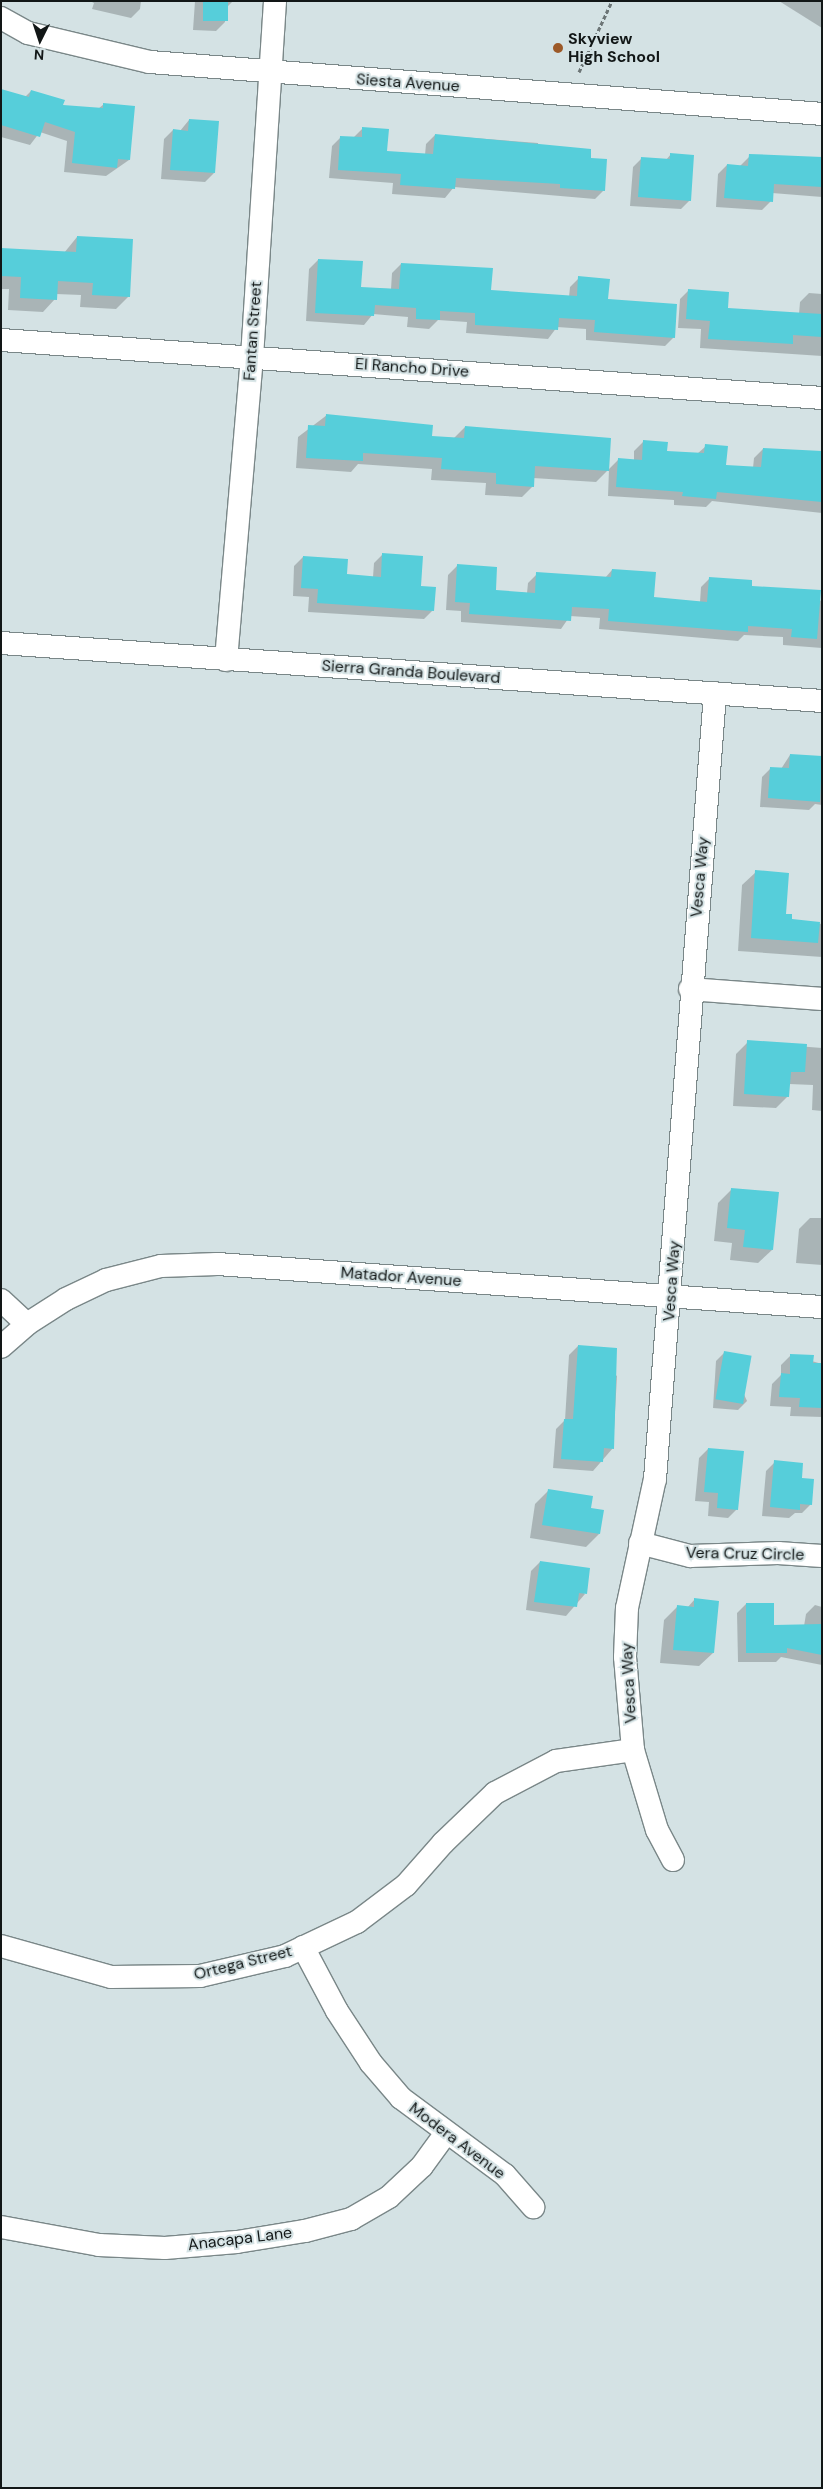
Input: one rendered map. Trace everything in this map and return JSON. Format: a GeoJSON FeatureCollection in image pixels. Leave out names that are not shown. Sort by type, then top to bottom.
{"type":"FeatureCollection","features":[{"type":"Feature","properties":{"kind":"street","name":"Fantan Street"},"geometry":{"type":"LineString","coordinates":[[226,660],[252,357],[274,1]]}},
{"type":"Feature","properties":{"kind":"street","name":"Siesta Avenue"},"geometry":{"type":"LineString","coordinates":[[1,18],[28,33],[150,62],[271,73],[822,114]]}},
{"type":"Feature","properties":{"kind":"street","name":"El Rancho Drive"},"geometry":{"type":"LineString","coordinates":[[1,340],[822,398]]}},
{"type":"Feature","properties":{"kind":"street","name":"Sierra Granda Boulevard"},"geometry":{"type":"LineString","coordinates":[[1,643],[822,701]]}},
{"type":"Feature","properties":{"kind":"street","name":"Vesca Way"},"geometry":{"type":"LineString","coordinates":[[673,1860],[657,1830],[633,1750],[625,1657],[627,1608],[640,1543],[656,1479],[671,1296],[690,989],[715,693]]}},
{"type":"Feature","properties":{"kind":"street"},"geometry":{"type":"LineString","coordinates":[[690,989],[822,999]]}},
{"type":"Feature","properties":{"kind":"street","name":"Matador Avenue"},"geometry":{"type":"LineString","coordinates":[[1,1347],[27,1324],[66,1299],[106,1280],[161,1266],[217,1264],[822,1307]]}},
{"type":"Feature","properties":{"kind":"street"},"geometry":{"type":"LineString","coordinates":[[1,1300],[27,1324]]}},
{"type":"Feature","properties":{"kind":"street","name":"Vera Cruz Circle"},"geometry":{"type":"LineString","coordinates":[[640,1543],[690,1556],[778,1553],[822,1556]]}},
{"type":"Feature","properties":{"kind":"street","name":"Ortega Street"},"geometry":{"type":"LineString","coordinates":[[1,1946],[111,1977],[200,1976],[284,1956],[357,1922],[406,1885],[495,1793],[556,1761],[633,1750]]}},
{"type":"Feature","properties":{"kind":"street","name":"Modera Avenue"},"geometry":{"type":"LineString","coordinates":[[304,1947],[337,2011],[371,2063],[401,2098],[445,2134],[504,2175],[533,2208]]}},
{"type":"Feature","properties":{"kind":"street","name":"Anacapa Lane"},"geometry":{"type":"LineString","coordinates":[[1,2227],[99,2245],[165,2248],[237,2242],[305,2231],[351,2219],[389,2197],[422,2166],[445,2134]]}},
{"type":"Feature","properties":{"kind":"path"},"geometry":{"type":"LineString","coordinates":[[579,72],[612,1]]}},
{"type":"Feature","properties":{"kind":"building"},"geometry":{"type":"Polygon","coordinates":[[[203,1],[228,1],[228,21],[203,21],[203,1]]]}},
{"type":"Feature","properties":{"kind":"building"},"geometry":{"type":"Polygon","coordinates":[[[1,89],[29,97],[31,90],[65,100],[63,105],[103,108],[103,103],[135,106],[130,160],[118,159],[117,168],[72,163],[75,132],[45,122],[40,137],[1,125],[1,89]]]}},
{"type":"Feature","properties":{"kind":"building"},"geometry":{"type":"Polygon","coordinates":[[[189,119],[219,121],[215,173],[170,170],[173,129],[188,131],[189,119]]]}},
{"type":"Feature","properties":{"kind":"building"},"geometry":{"type":"Polygon","coordinates":[[[362,127],[389,129],[387,151],[433,154],[435,134],[591,149],[591,158],[607,159],[605,191],[560,188],[560,184],[456,178],[455,189],[400,185],[401,174],[338,170],[340,136],[362,137],[362,127]]]}},
{"type":"Feature","properties":{"kind":"building"},"geometry":{"type":"Polygon","coordinates":[[[670,153],[694,155],[691,201],[638,197],[641,157],[670,159],[670,153]]]}},
{"type":"Feature","properties":{"kind":"building"},"geometry":{"type":"Polygon","coordinates":[[[749,154],[822,157],[822,187],[774,184],[773,202],[724,198],[727,164],[748,166],[749,154]]]}},
{"type":"Feature","properties":{"kind":"building"},"geometry":{"type":"Polygon","coordinates":[[[77,236],[133,239],[130,297],[92,295],[93,283],[58,281],[57,300],[20,298],[21,277],[1,276],[1,248],[76,252],[77,236]]]}},
{"type":"Feature","properties":{"kind":"building"},"geometry":{"type":"Polygon","coordinates":[[[318,259],[363,261],[361,287],[399,289],[401,263],[493,268],[491,290],[577,296],[578,276],[610,279],[608,299],[677,304],[675,338],[594,332],[595,320],[559,318],[558,330],[475,325],[475,313],[440,311],[440,320],[416,319],[416,308],[375,305],[374,316],[315,313],[318,259]]]}},
{"type":"Feature","properties":{"kind":"building"},"geometry":{"type":"Polygon","coordinates":[[[688,289],[729,292],[728,308],[822,314],[822,337],[793,335],[793,344],[708,339],[710,321],[686,319],[688,289]]]}},
{"type":"Feature","properties":{"kind":"building"},"geometry":{"type":"Polygon","coordinates":[[[326,414],[433,425],[432,436],[464,438],[465,426],[611,438],[609,471],[535,466],[534,487],[496,484],[496,473],[441,469],[442,458],[363,453],[363,461],[306,458],[308,425],[325,426],[326,414]]]}},
{"type":"Feature","properties":{"kind":"building"},"geometry":{"type":"Polygon","coordinates":[[[643,440],[668,442],[667,451],[704,453],[705,444],[728,446],[726,465],[761,467],[763,448],[822,451],[822,502],[717,492],[716,499],[682,496],[683,492],[616,487],[618,458],[642,460],[643,440]]]}},
{"type":"Feature","properties":{"kind":"building"},"geometry":{"type":"Polygon","coordinates":[[[382,553],[423,556],[421,586],[436,587],[434,611],[317,603],[318,589],[301,588],[303,556],[348,559],[347,574],[381,577],[382,553]]]}},
{"type":"Feature","properties":{"kind":"building"},"geometry":{"type":"Polygon","coordinates":[[[457,564],[497,567],[496,590],[535,593],[536,572],[611,577],[612,569],[656,572],[654,597],[707,602],[709,577],[752,580],[752,586],[821,590],[817,639],[791,637],[792,629],[748,626],[748,632],[608,621],[609,609],[572,607],[571,621],[469,614],[470,603],[455,602],[457,564]]]}},
{"type":"Feature","properties":{"kind":"building"},"geometry":{"type":"Polygon","coordinates":[[[790,754],[822,756],[820,802],[768,798],[770,767],[789,768],[790,754]]]}},
{"type":"Feature","properties":{"kind":"building"},"geometry":{"type":"Polygon","coordinates":[[[755,870],[789,873],[786,914],[792,914],[792,919],[820,922],[818,943],[751,938],[755,870]]]}},
{"type":"Feature","properties":{"kind":"building"},"geometry":{"type":"Polygon","coordinates":[[[747,1040],[807,1044],[805,1072],[791,1072],[789,1097],[744,1094],[747,1040]]]}},
{"type":"Feature","properties":{"kind":"building"},"geometry":{"type":"Polygon","coordinates":[[[731,1188],[779,1192],[773,1250],[743,1247],[745,1230],[727,1228],[731,1188]]]}},
{"type":"Feature","properties":{"kind":"building"},"geometry":{"type":"Polygon","coordinates":[[[578,1345],[617,1348],[614,1449],[604,1448],[603,1462],[561,1459],[564,1419],[573,1419],[578,1345]]]}},
{"type":"Feature","properties":{"kind":"building"},"geometry":{"type":"Polygon","coordinates":[[[724,1351],[752,1356],[743,1404],[715,1399],[724,1351]]]}},
{"type":"Feature","properties":{"kind":"building"},"geometry":{"type":"Polygon","coordinates":[[[790,1354],[814,1355],[813,1363],[822,1363],[822,1408],[799,1407],[800,1398],[779,1397],[781,1373],[790,1374],[790,1354]]]}},
{"type":"Feature","properties":{"kind":"building"},"geometry":{"type":"Polygon","coordinates":[[[708,1448],[744,1451],[738,1510],[717,1508],[718,1493],[704,1492],[708,1448]]]}},
{"type":"Feature","properties":{"kind":"building"},"geometry":{"type":"Polygon","coordinates":[[[774,1460],[803,1463],[802,1478],[814,1479],[812,1505],[800,1504],[800,1510],[770,1507],[774,1460]]]}},
{"type":"Feature","properties":{"kind":"building"},"geometry":{"type":"Polygon","coordinates":[[[548,1489],[593,1496],[591,1508],[604,1510],[600,1534],[542,1525],[548,1489]]]}},
{"type":"Feature","properties":{"kind":"building"},"geometry":{"type":"Polygon","coordinates":[[[540,1561],[590,1568],[587,1594],[579,1593],[577,1607],[534,1602],[540,1561]]]}},
{"type":"Feature","properties":{"kind":"building"},"geometry":{"type":"Polygon","coordinates":[[[694,1598],[719,1601],[714,1653],[673,1650],[677,1605],[694,1607],[694,1598]]]}},
{"type":"Feature","properties":{"kind":"building"},"geometry":{"type":"Polygon","coordinates":[[[746,1603],[774,1603],[774,1625],[822,1624],[822,1655],[787,1648],[787,1653],[746,1653],[746,1603]]]}},
{"type":"Feature","properties":{"kind":"place","name":"Skyview High School"},"geometry":{"type":"Point","coordinates":[558,48]}}]}
